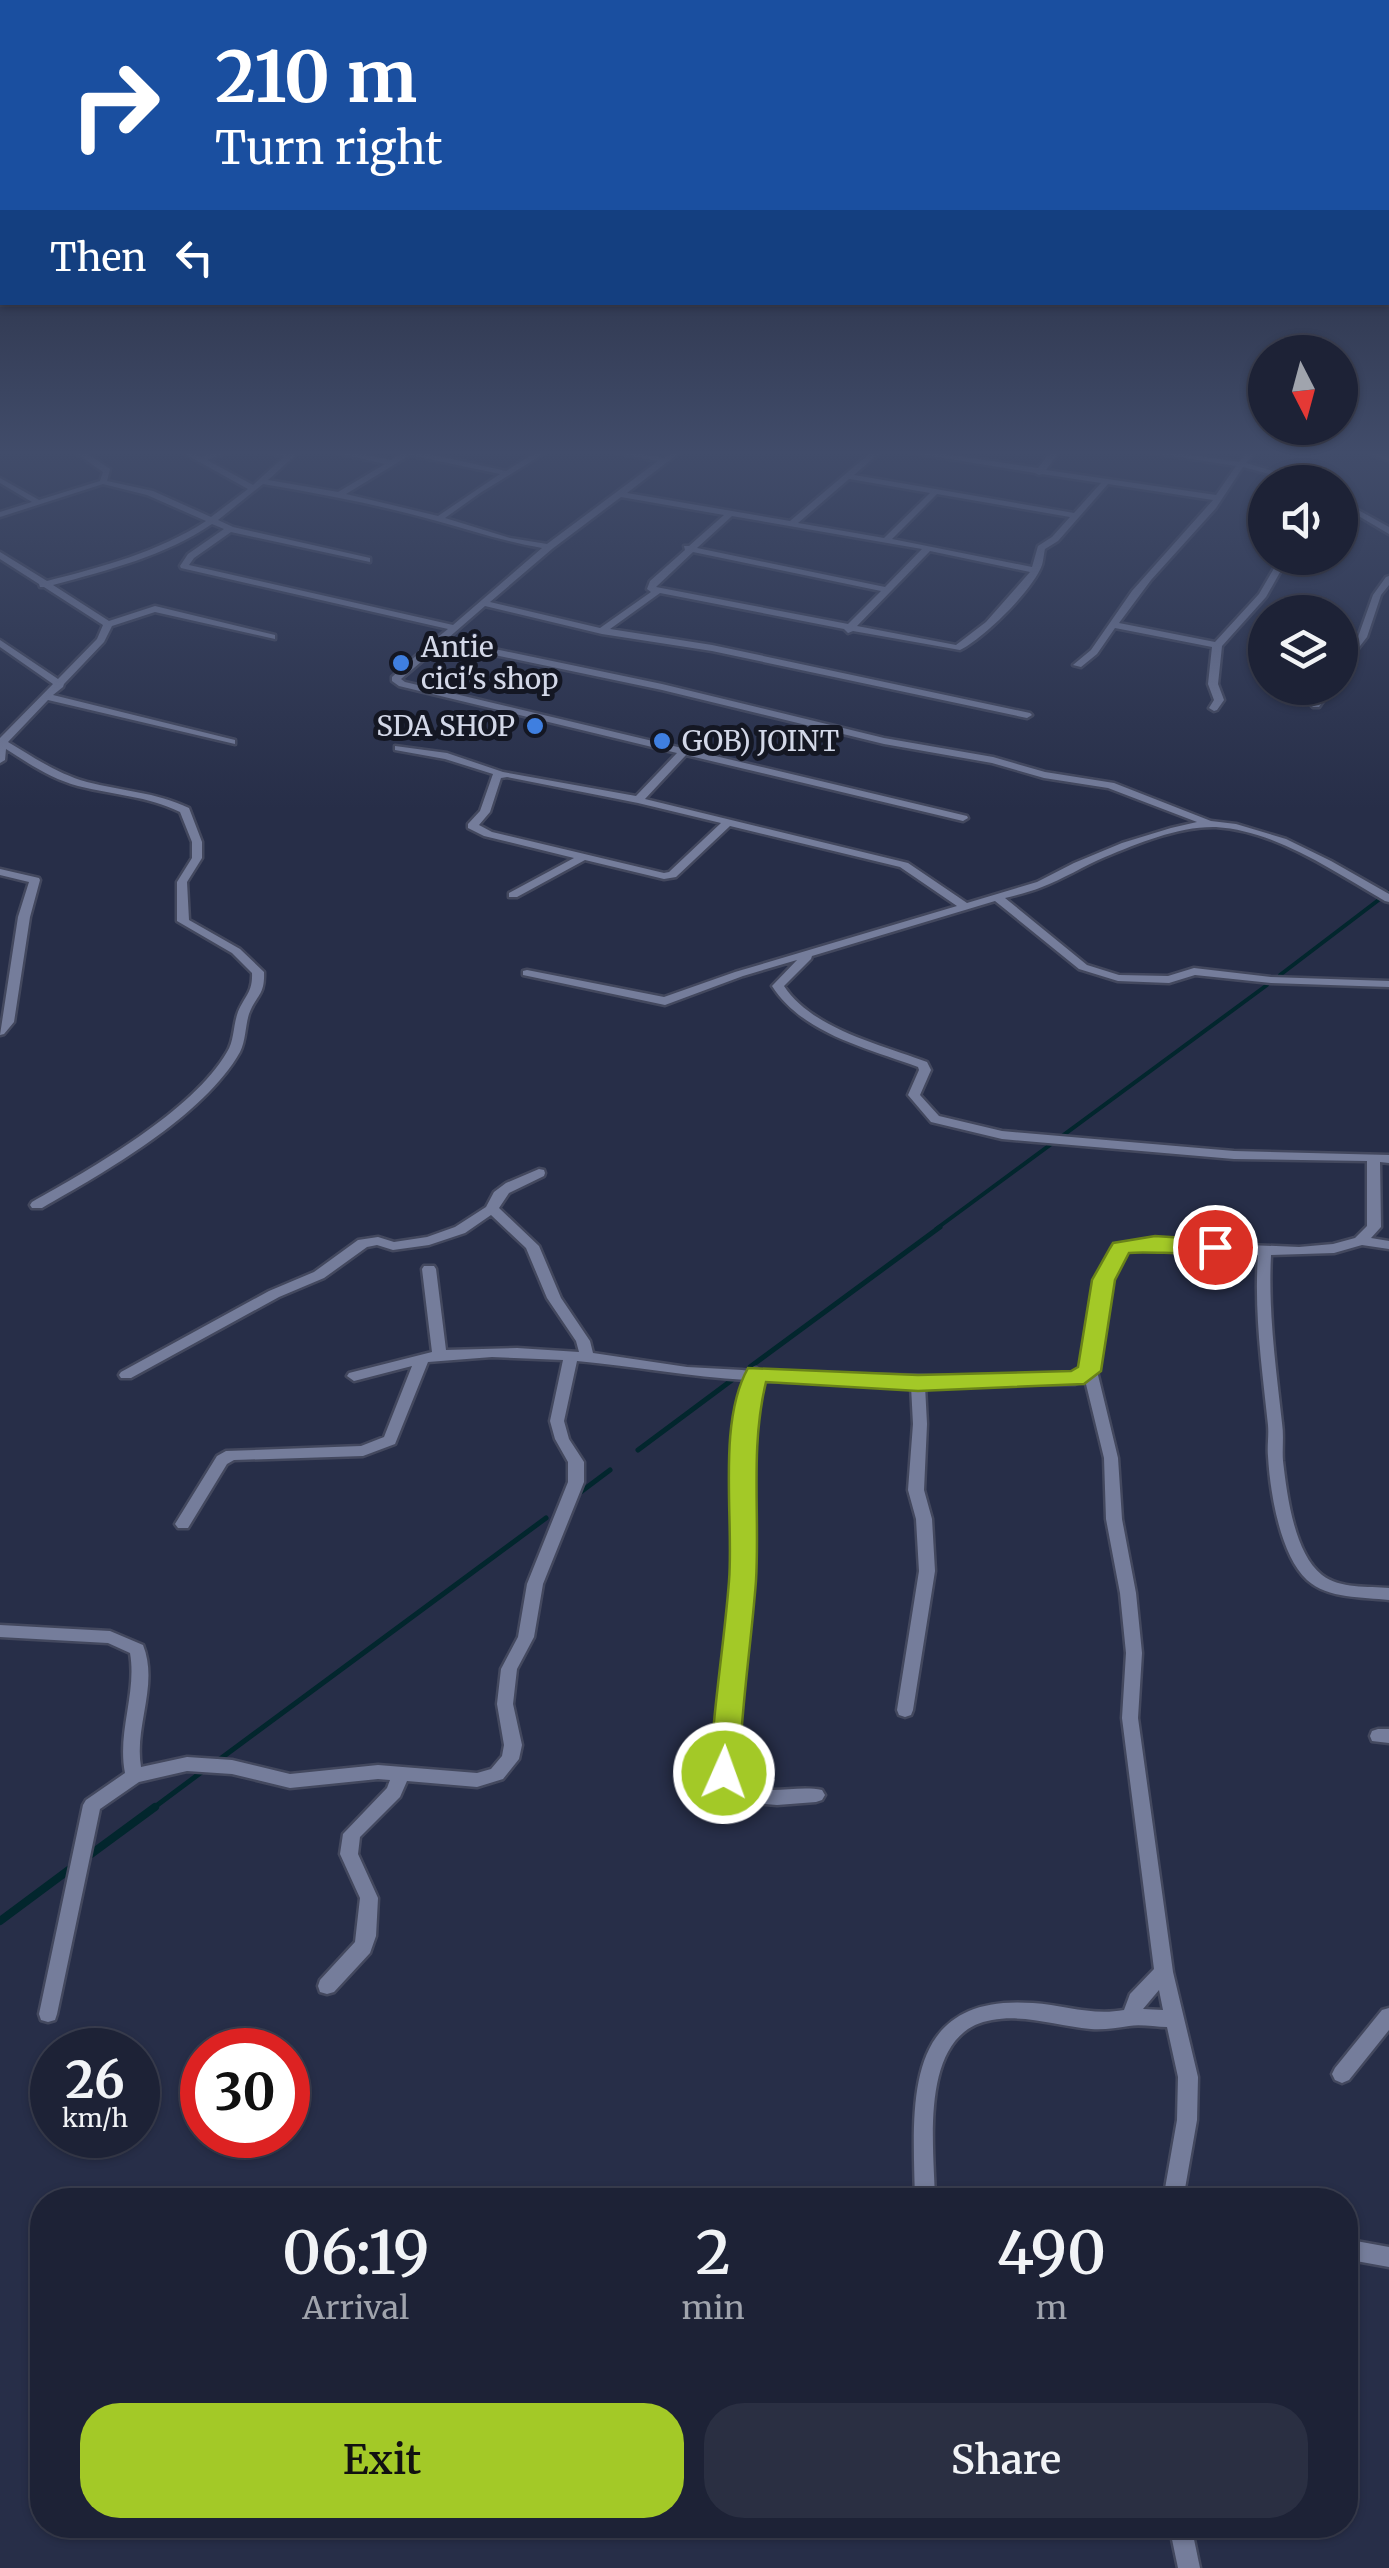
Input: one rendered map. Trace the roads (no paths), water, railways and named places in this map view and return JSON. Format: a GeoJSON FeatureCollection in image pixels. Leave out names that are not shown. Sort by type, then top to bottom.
{"type":"FeatureCollection","features":[{"type":"Feature","properties":{"kind":"street"},"geometry":{"type":"LineString","coordinates":[[20,569],[108,624]]}},
{"type":"Feature","properties":{"kind":"street"},"geometry":{"type":"LineString","coordinates":[[43,585],[95,569]]}},
{"type":"Feature","properties":{"kind":"street"},"geometry":{"type":"LineString","coordinates":[[196,569],[454,628]]}},
{"type":"Feature","properties":{"kind":"street"},"geometry":{"type":"LineString","coordinates":[[524,569],[396,677],[402,684],[963,818]]}},
{"type":"Feature","properties":{"kind":"street"},"geometry":{"type":"LineString","coordinates":[[667,569],[650,587],[952,648],[964,646],[1010,603],[1032,570],[1027,569]]}},
{"type":"Feature","properties":{"kind":"street"},"geometry":{"type":"LineString","coordinates":[[786,569],[887,590]]}},
{"type":"Feature","properties":{"kind":"street"},"geometry":{"type":"LineString","coordinates":[[848,630],[908,569]]}},
{"type":"Feature","properties":{"kind":"street"},"geometry":{"type":"LineString","coordinates":[[1078,664],[1094,652],[1127,600],[1155,569]]}},
{"type":"Feature","properties":{"kind":"street"},"geometry":{"type":"LineString","coordinates":[[1214,708],[1219,700],[1213,684],[1217,645],[1263,595],[1274,575]]}},
{"type":"Feature","properties":{"kind":"street"},"geometry":{"type":"LineString","coordinates":[[1358,643],[1376,595],[1389,580]]}},
{"type":"Feature","properties":{"kind":"street"},"geometry":{"type":"LineString","coordinates":[[602,631],[657,591]]}},
{"type":"Feature","properties":{"kind":"street"},"geometry":{"type":"LineString","coordinates":[[484,603],[602,631],[712,648],[1027,715]]}},
{"type":"Feature","properties":{"kind":"street"},"geometry":{"type":"LineString","coordinates":[[0,760],[2,742],[101,640],[108,624],[154,609],[272,637]]}},
{"type":"Feature","properties":{"kind":"street"},"geometry":{"type":"LineString","coordinates":[[1113,624],[1217,645]]}},
{"type":"Feature","properties":{"kind":"street"},"geometry":{"type":"LineString","coordinates":[[437,640],[662,687],[884,740],[993,760],[1044,775],[1110,785],[1186,817],[1294,847],[1384,896]]}},
{"type":"Feature","properties":{"kind":"street"},"geometry":{"type":"LineString","coordinates":[[0,643],[60,685]]}},
{"type":"Feature","properties":{"kind":"street"},"geometry":{"type":"LineString","coordinates":[[48,696],[232,742]]}},
{"type":"Feature","properties":{"kind":"street"},"geometry":{"type":"LineString","coordinates":[[2,742],[53,774],[169,801],[185,810],[197,842],[196,858],[182,882],[183,921],[236,951],[258,972],[259,984],[258,995],[244,1010],[236,1049],[217,1078],[129,1150],[37,1205]]}},
{"type":"Feature","properties":{"kind":"street"},"geometry":{"type":"LineString","coordinates":[[399,748],[447,756],[499,773],[638,800],[904,865],[965,906]]}},
{"type":"Feature","properties":{"kind":"street"},"geometry":{"type":"LineString","coordinates":[[638,800],[683,752]]}},
{"type":"Feature","properties":{"kind":"street"},"geometry":{"type":"LineString","coordinates":[[499,773],[485,812],[472,826],[582,858],[672,874],[728,822]]}},
{"type":"Feature","properties":{"kind":"street"},"geometry":{"type":"LineString","coordinates":[[527,974],[664,1001],[1041,884],[1090,858],[1212,824]]}},
{"type":"Feature","properties":{"kind":"street"},"geometry":{"type":"LineString","coordinates":[[513,895],[582,858]]}},
{"type":"Feature","properties":{"kind":"street"},"geometry":{"type":"LineString","coordinates":[[0,872],[35,880],[24,917],[8,1022],[0,1031]]}},
{"type":"Feature","properties":{"kind":"street"},"geometry":{"type":"LineString","coordinates":[[998,898],[1083,968],[1118,978],[1168,980],[1194,971],[1271,980],[1389,984]]}},
{"type":"Feature","properties":{"kind":"street"},"geometry":{"type":"LineString","coordinates":[[811,953],[782,979],[778,986],[781,995],[820,1024],[923,1065],[926,1070],[914,1095],[935,1119],[1002,1135],[1234,1155],[1381,1158],[1374,1227],[1364,1241]]}},
{"type":"Feature","properties":{"kind":"street"},"geometry":{"type":"LineString","coordinates":[[126,1375],[274,1294],[319,1276],[363,1243],[378,1241],[393,1246],[443,1237],[492,1209],[495,1199],[509,1185],[539,1173]]}},
{"type":"Feature","properties":{"kind":"street"},"geometry":{"type":"LineString","coordinates":[[48,2014],[92,1805],[134,1776],[187,1764],[232,1768],[290,1782],[378,1772],[477,1780],[497,1774],[510,1760],[512,1730],[505,1704],[509,1669],[526,1637],[535,1584],[576,1482],[576,1462],[562,1439],[557,1421],[583,1340],[554,1298],[532,1246],[492,1209]]}},
{"type":"Feature","properties":{"kind":"street"},"geometry":{"type":"LineString","coordinates":[[1175,2188],[1187,2120],[1188,2077],[1164,1972],[1132,1734],[1134,1653],[1114,1519],[1112,1458],[1090,1371],[1103,1280],[1121,1248],[1155,1243],[1264,1250],[1339,1250],[1364,1241],[1389,1245]]}},
{"type":"Feature","properties":{"kind":"street"},"geometry":{"type":"LineString","coordinates":[[1264,1250],[1263,1348],[1276,1427],[1275,1462],[1292,1544],[1314,1578],[1328,1585],[1389,1594]]}},
{"type":"Feature","properties":{"kind":"street"},"geometry":{"type":"LineString","coordinates":[[183,1524],[222,1460],[230,1455],[363,1451],[390,1440],[430,1358],[429,1269]]}},
{"type":"Feature","properties":{"kind":"street"},"geometry":{"type":"LineString","coordinates":[[354,1376],[387,1372],[430,1358],[500,1353],[579,1356],[696,1372],[918,1383],[1076,1378],[1090,1371]]}},
{"type":"Feature","properties":{"kind":"street"},"geometry":{"type":"LineString","coordinates":[[756,1373],[744,1421],[743,1580],[727,1711],[724,1773],[740,1793],[760,1797],[816,1796]]}},
{"type":"Feature","properties":{"kind":"street"},"geometry":{"type":"LineString","coordinates":[[904,1710],[926,1571],[924,1519],[916,1490],[918,1383]]}},
{"type":"Feature","properties":{"kind":"street"},"geometry":{"type":"LineString","coordinates":[[0,1630],[110,1636],[138,1649],[142,1664],[129,1740],[134,1776]]}},
{"type":"Feature","properties":{"kind":"street"},"geometry":{"type":"LineString","coordinates":[[327,1986],[363,1947],[367,1936],[369,1898],[349,1854],[352,1834],[394,1792],[401,1774]]}},
{"type":"Feature","properties":{"kind":"street"},"geometry":{"type":"LineString","coordinates":[[1131,2016],[1136,2000],[1164,1972]]}},
{"type":"Feature","properties":{"kind":"street"},"geometry":{"type":"LineString","coordinates":[[925,2188],[924,2090],[952,2028],[968,2015],[993,2009],[1108,2024],[1131,2016],[1173,2019]]}},
{"type":"Feature","properties":{"kind":"street"},"geometry":{"type":"LineString","coordinates":[[1342,2074],[1389,2016]]}},
{"type":"Feature","properties":{"kind":"street"},"geometry":{"type":"LineString","coordinates":[[1358,2252],[1389,2258]]}},
{"type":"Feature","properties":{"kind":"street"},"geometry":{"type":"LineString","coordinates":[[1183,2538],[1189,2568]]}},
{"type":"Feature","properties":{"kind":"waterway"},"geometry":{"type":"LineString","coordinates":[[1280,975],[1389,892]]}},
{"type":"Feature","properties":{"kind":"waterway"},"geometry":{"type":"LineString","coordinates":[[936,1229],[1267,985]]}},
{"type":"Feature","properties":{"kind":"waterway"},"geometry":{"type":"LineString","coordinates":[[750,1367],[940,1227]]}},
{"type":"Feature","properties":{"kind":"waterway"},"geometry":{"type":"LineString","coordinates":[[638,1450],[732,1380]]}},
{"type":"Feature","properties":{"kind":"waterway"},"geometry":{"type":"LineString","coordinates":[[578,1494],[610,1470]]}},
{"type":"Feature","properties":{"kind":"waterway"},"geometry":{"type":"LineString","coordinates":[[216,1762],[546,1518]]}},
{"type":"Feature","properties":{"kind":"waterway"},"geometry":{"type":"LineString","coordinates":[[152,1809],[207,1768]]}},
{"type":"Feature","properties":{"kind":"waterway"},"geometry":{"type":"LineString","coordinates":[[87,1857],[155,1807]]}},
{"type":"Feature","properties":{"kind":"waterway"},"geometry":{"type":"LineString","coordinates":[[0,1921],[74,1866]]}},
{"type":"Feature","properties":{"kind":"place","name":"Antie cici's shop"},"geometry":{"type":"Point","coordinates":[401,663]}},
{"type":"Feature","properties":{"kind":"place","name":"SDA SHOP"},"geometry":{"type":"Point","coordinates":[535,726]}},
{"type":"Feature","properties":{"kind":"place","name":"GOB) JOINT"},"geometry":{"type":"Point","coordinates":[662,741]}}]}
